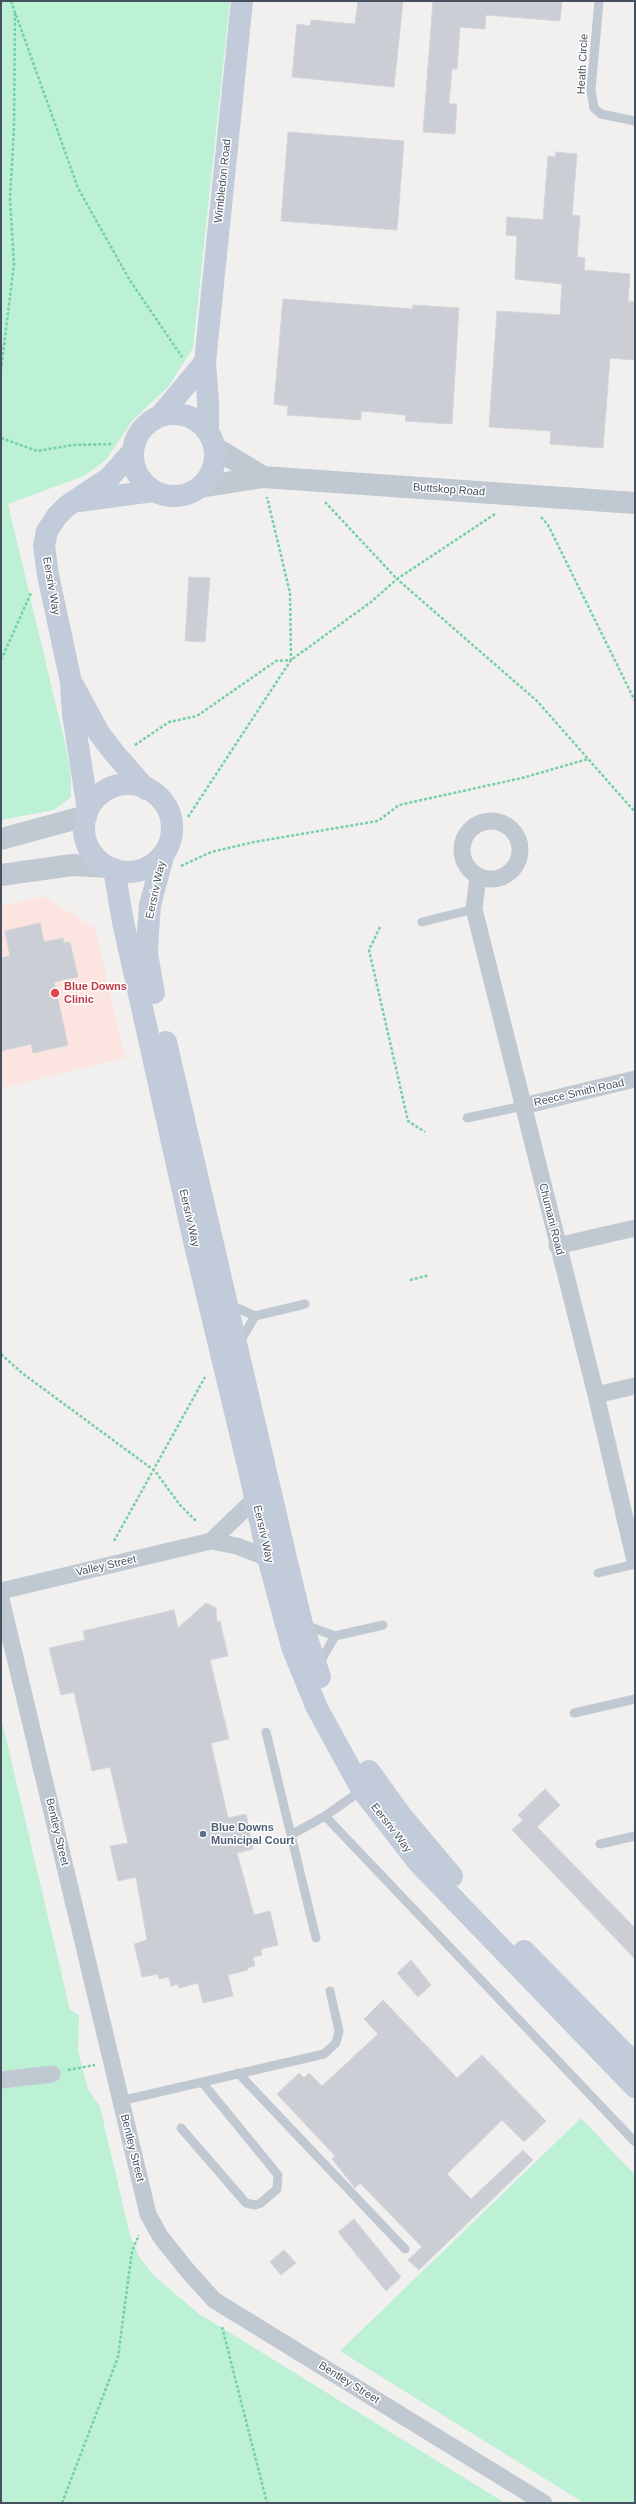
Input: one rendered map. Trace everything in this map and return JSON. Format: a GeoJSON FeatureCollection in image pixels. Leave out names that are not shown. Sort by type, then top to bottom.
{"type":"FeatureCollection","features":[{"type":"Feature","properties":{"kind":"main road","name":"Wimbledon Road"},"geometry":{"type":"LineString","coordinates":[[211,440],[208,401],[195,362],[242,1]]}},
{"type":"Feature","properties":{"kind":"main road"},"geometry":{"type":"LineString","coordinates":[[160,416],[173,414],[186,416],[198,422],[211,440],[215,460],[212,472],[200,488],[189,494],[177,497],[152,491],[143,483],[124,449],[136,439],[143,428],[160,416],[195,362]]}},
{"type":"Feature","properties":{"kind":"main road","name":"Eersriv Way"},"geometry":{"type":"LineString","coordinates":[[87,813],[73,714],[71,682],[49,582],[44,546],[47,531],[57,516],[109,478],[124,449]]}},
{"type":"Feature","properties":{"kind":"main road","name":"Eersriv Way"},"geometry":{"type":"LineString","coordinates":[[76,502],[152,491]]}},
{"type":"Feature","properties":{"kind":"main road","name":"Eersriv Way"},"geometry":{"type":"LineString","coordinates":[[71,682],[99,733],[114,754],[146,788]]}},
{"type":"Feature","properties":{"kind":"main road"},"geometry":{"type":"LineString","coordinates":[[133,785],[146,788],[163,802],[170,817],[171,861],[155,862],[145,868],[126,872],[111,868],[97,859],[87,842],[84,829],[87,813],[96,799],[113,787],[133,785]]}},
{"type":"Feature","properties":{"kind":"main road","name":"Eersriv Way"},"geometry":{"type":"LineString","coordinates":[[171,861],[150,906],[147,954],[150,976],[302,1624],[317,1670],[334,1710],[374,1781],[432,1855],[635,2064]]}},
{"type":"Feature","properties":{"kind":"main road","name":"Eersriv Way"},"geometry":{"type":"LineString","coordinates":[[111,868],[192,1234],[268,1558],[292,1647],[305,1679],[330,1734],[362,1790],[418,1862],[635,2088]]}},
{"type":"Feature","properties":{"kind":"street","name":"Buttskop Road"},"geometry":{"type":"LineString","coordinates":[[211,440],[265,484]]}},
{"type":"Feature","properties":{"kind":"street","name":"Buttskop Road"},"geometry":{"type":"LineString","coordinates":[[200,488],[265,484],[635,503]]}},
{"type":"Feature","properties":{"kind":"street"},"geometry":{"type":"LineString","coordinates":[[1,839],[87,813]]}},
{"type":"Feature","properties":{"kind":"street"},"geometry":{"type":"LineString","coordinates":[[1,875],[64,865],[111,868]]}},
{"type":"Feature","properties":{"kind":"street","name":"Chumani Road"},"geometry":{"type":"LineString","coordinates":[[478,876],[474,909],[557,1246],[596,1395],[635,1561]]}},
{"type":"Feature","properties":{"kind":"street","name":"Reece Smith Road"},"geometry":{"type":"LineString","coordinates":[[523,1106],[635,1080]]}},
{"type":"Feature","properties":{"kind":"street"},"geometry":{"type":"LineString","coordinates":[[557,1246],[635,1228]]}},
{"type":"Feature","properties":{"kind":"street"},"geometry":{"type":"LineString","coordinates":[[596,1395],[635,1386]]}},
{"type":"Feature","properties":{"kind":"street"},"geometry":{"type":"LineString","coordinates":[[211,1541],[255,1499]]}},
{"type":"Feature","properties":{"kind":"street","name":"Valley Street"},"geometry":{"type":"LineString","coordinates":[[1,1591],[211,1541],[237,1546],[268,1558]]}},
{"type":"Feature","properties":{"kind":"street","name":"Bentley Street"},"geometry":{"type":"LineString","coordinates":[[1,1599],[148,2214],[160,2236],[187,2270],[214,2300],[544,2503]]}},
{"type":"Feature","properties":{"kind":"street"},"geometry":{"type":"LineString","coordinates":[[1,2080],[52,2074]]}},
{"type":"Feature","properties":{"kind":"lane","name":"Heath Circle"},"geometry":{"type":"LineString","coordinates":[[599,1],[591,90],[594,108],[601,114],[635,121]]}},
{"type":"Feature","properties":{"kind":"lane"},"geometry":{"type":"LineString","coordinates":[[422,922],[474,909]]}},
{"type":"Feature","properties":{"kind":"lane"},"geometry":{"type":"LineString","coordinates":[[468,1118],[523,1106]]}},
{"type":"Feature","properties":{"kind":"lane"},"geometry":{"type":"LineString","coordinates":[[226,1302],[255,1316],[305,1304]]}},
{"type":"Feature","properties":{"kind":"lane"},"geometry":{"type":"LineString","coordinates":[[237,1350],[244,1333],[255,1316]]}},
{"type":"Feature","properties":{"kind":"lane"},"geometry":{"type":"LineString","coordinates":[[598,1573],[635,1564]]}},
{"type":"Feature","properties":{"kind":"lane"},"geometry":{"type":"LineString","coordinates":[[302,1624],[335,1636],[383,1625]]}},
{"type":"Feature","properties":{"kind":"lane"},"geometry":{"type":"LineString","coordinates":[[317,1670],[323,1655],[335,1636]]}},
{"type":"Feature","properties":{"kind":"lane"},"geometry":{"type":"LineString","coordinates":[[574,1713],[635,1699]]}},
{"type":"Feature","properties":{"kind":"lane"},"geometry":{"type":"LineString","coordinates":[[266,1732],[316,1938]]}},
{"type":"Feature","properties":{"kind":"lane"},"geometry":{"type":"LineString","coordinates":[[291,1835],[325,1816],[362,1790]]}},
{"type":"Feature","properties":{"kind":"lane"},"geometry":{"type":"LineString","coordinates":[[325,1816],[635,2142]]}},
{"type":"Feature","properties":{"kind":"lane"},"geometry":{"type":"LineString","coordinates":[[600,1844],[635,1836]]}},
{"type":"Feature","properties":{"kind":"lane"},"geometry":{"type":"LineString","coordinates":[[120,2101],[316,2056],[330,2049],[336,2043],[339,2031],[330,1992]]}},
{"type":"Feature","properties":{"kind":"lane"},"geometry":{"type":"LineString","coordinates":[[238,2073],[405,2249]]}},
{"type":"Feature","properties":{"kind":"lane"},"geometry":{"type":"LineString","coordinates":[[181,2128],[246,2202],[254,2205],[261,2203],[277,2189],[278,2175],[202,2082]]}},
{"type":"Feature","properties":{"kind":"path"},"geometry":{"type":"LineString","coordinates":[[11,1],[16,10],[37,79],[78,188],[129,279],[195,362]]}},
{"type":"Feature","properties":{"kind":"path"},"geometry":{"type":"LineString","coordinates":[[1,370],[14,264],[10,199],[14,128],[16,10]]}},
{"type":"Feature","properties":{"kind":"path"},"geometry":{"type":"LineString","coordinates":[[1,438],[38,451],[73,445],[124,449]]}},
{"type":"Feature","properties":{"kind":"path"},"geometry":{"type":"LineString","coordinates":[[265,484],[290,593],[291,660]]}},
{"type":"Feature","properties":{"kind":"path"},"geometry":{"type":"LineString","coordinates":[[324,500],[398,579],[537,701],[635,812]]}},
{"type":"Feature","properties":{"kind":"path"},"geometry":{"type":"LineString","coordinates":[[188,817],[291,660],[371,602],[398,579],[497,513]]}},
{"type":"Feature","properties":{"kind":"path"},"geometry":{"type":"LineString","coordinates":[[540,515],[548,526],[635,701]]}},
{"type":"Feature","properties":{"kind":"path"},"geometry":{"type":"LineString","coordinates":[[1,660],[31,591]]}},
{"type":"Feature","properties":{"kind":"path"},"geometry":{"type":"LineString","coordinates":[[129,748],[169,722],[197,716],[276,661],[291,660]]}},
{"type":"Feature","properties":{"kind":"path"},"geometry":{"type":"LineString","coordinates":[[171,861],[254,842],[378,821],[399,805],[522,778],[588,759]]}},
{"type":"Feature","properties":{"kind":"path"},"geometry":{"type":"LineString","coordinates":[[380,927],[369,950],[408,1121],[425,1132]]}},
{"type":"Feature","properties":{"kind":"path"},"geometry":{"type":"LineString","coordinates":[[410,1280],[429,1275]]}},
{"type":"Feature","properties":{"kind":"path"},"geometry":{"type":"LineString","coordinates":[[1,1354],[22,1373],[155,1471],[196,1522]]}},
{"type":"Feature","properties":{"kind":"path"},"geometry":{"type":"LineString","coordinates":[[114,1541],[155,1471],[208,1371]]}},
{"type":"Feature","properties":{"kind":"path"},"geometry":{"type":"LineString","coordinates":[[52,2074],[111,2062]]}},
{"type":"Feature","properties":{"kind":"path"},"geometry":{"type":"LineString","coordinates":[[62,2503],[118,2357],[132,2250],[148,2214]]}},
{"type":"Feature","properties":{"kind":"path"},"geometry":{"type":"LineString","coordinates":[[214,2300],[231,2353],[267,2503]]}},
{"type":"Feature","properties":{"kind":"shaded area","name":"Blue Downs Clinic"},"geometry":{"type":"Polygon","coordinates":[[[43,896],[95,928],[125,1058],[1,1088],[1,906],[43,896]]]}},
{"type":"Feature","properties":{"kind":"green space"},"geometry":{"type":"Polygon","coordinates":[[[1,1],[230,1],[193,348],[169,386],[132,421],[106,460],[84,476],[8,504],[66,747],[71,775],[71,797],[54,810],[1,820],[1,1]]]}},
{"type":"Feature","properties":{"kind":"green space"},"geometry":{"type":"Polygon","coordinates":[[[1,1717],[70,2010],[79,2015],[78,2051],[88,2089],[100,2107],[130,2235],[140,2258],[154,2276],[198,2313],[505,2503],[1,2503],[1,1717]]]}},
{"type":"Feature","properties":{"kind":"green space"},"geometry":{"type":"Polygon","coordinates":[[[581,2118],[635,2175],[635,2503],[584,2503],[340,2351],[581,2118]]]}},
{"type":"Feature","properties":{"kind":"building"},"geometry":{"type":"Polygon","coordinates":[[[358,1],[403,1],[394,87],[292,77],[297,24],[310,26],[311,20],[355,24],[358,1]]]}},
{"type":"Feature","properties":{"kind":"building"},"geometry":{"type":"Polygon","coordinates":[[[433,1],[562,1],[560,21],[486,15],[485,29],[460,27],[457,69],[452,69],[449,104],[457,104],[455,134],[423,132],[433,1]]]}},
{"type":"Feature","properties":{"kind":"building"},"geometry":{"type":"Polygon","coordinates":[[[288,132],[404,141],[397,230],[281,221],[288,132]]]}},
{"type":"Feature","properties":{"kind":"building"},"geometry":{"type":"Polygon","coordinates":[[[556,152],[577,154],[572,215],[580,216],[577,257],[585,258],[584,270],[630,274],[628,301],[635,302],[635,360],[610,358],[603,448],[550,444],[551,431],[489,427],[497,311],[560,315],[562,284],[515,279],[517,236],[506,235],[507,217],[543,220],[548,156],[555,157],[556,152]]]}},
{"type":"Feature","properties":{"kind":"building"},"geometry":{"type":"Polygon","coordinates":[[[283,299],[413,309],[413,305],[459,308],[452,424],[405,421],[406,415],[361,411],[361,420],[287,415],[288,406],[274,404],[283,299]]]}},
{"type":"Feature","properties":{"kind":"building"},"geometry":{"type":"Polygon","coordinates":[[[189,577],[210,578],[205,642],[185,641],[189,577]]]}},
{"type":"Feature","properties":{"kind":"building"},"geometry":{"type":"Polygon","coordinates":[[[40,923],[44,942],[63,938],[64,943],[70,942],[78,977],[54,982],[68,1045],[33,1053],[31,1044],[1,1051],[1,958],[10,956],[5,931],[40,923]]]}},
{"type":"Feature","properties":{"kind":"building"},"geometry":{"type":"Polygon","coordinates":[[[206,1603],[216,1608],[217,1622],[220,1621],[228,1656],[210,1660],[229,1739],[211,1743],[228,1818],[246,1814],[253,1849],[237,1853],[254,1915],[270,1911],[278,1945],[261,1949],[262,1955],[253,1957],[255,1966],[247,1968],[248,1970],[228,1975],[233,1996],[203,2003],[198,1983],[179,1988],[178,1984],[171,1986],[169,1977],[159,1979],[158,1974],[142,1977],[134,1944],[147,1940],[136,1877],[118,1881],[110,1846],[128,1843],[110,1767],[92,1771],[74,1692],[61,1695],[49,1648],[85,1640],[83,1631],[174,1610],[178,1628],[206,1603]]]}},
{"type":"Feature","properties":{"kind":"building"},"geometry":{"type":"Polygon","coordinates":[[[545,1789],[560,1805],[537,1827],[635,1928],[635,1959],[512,1830],[523,1820],[518,1815],[545,1789]]]}},
{"type":"Feature","properties":{"kind":"building"},"geometry":{"type":"Polygon","coordinates":[[[411,1960],[431,1985],[418,1997],[397,1973],[411,1960]]]}},
{"type":"Feature","properties":{"kind":"building"},"geometry":{"type":"Polygon","coordinates":[[[383,2000],[457,2078],[482,2055],[546,2121],[524,2142],[502,2120],[447,2174],[471,2199],[523,2150],[533,2160],[419,2270],[408,2260],[422,2247],[360,2183],[355,2188],[332,2159],[335,2156],[277,2094],[299,2073],[304,2078],[309,2073],[322,2086],[378,2034],[364,2019],[383,2000]]]}},
{"type":"Feature","properties":{"kind":"building"},"geometry":{"type":"Polygon","coordinates":[[[354,2219],[401,2277],[386,2291],[338,2232],[354,2219]]]}},
{"type":"Feature","properties":{"kind":"building"},"geometry":{"type":"Polygon","coordinates":[[[284,2250],[296,2263],[281,2275],[270,2262],[284,2250]]]}},
{"type":"Feature","properties":{"kind":"place","name":"Blue Downs Clinic"},"geometry":{"type":"Point","coordinates":[55,993]}},
{"type":"Feature","properties":{"kind":"place","name":"Blue Downs Municipal Court"},"geometry":{"type":"Point","coordinates":[203,1834]}}]}
